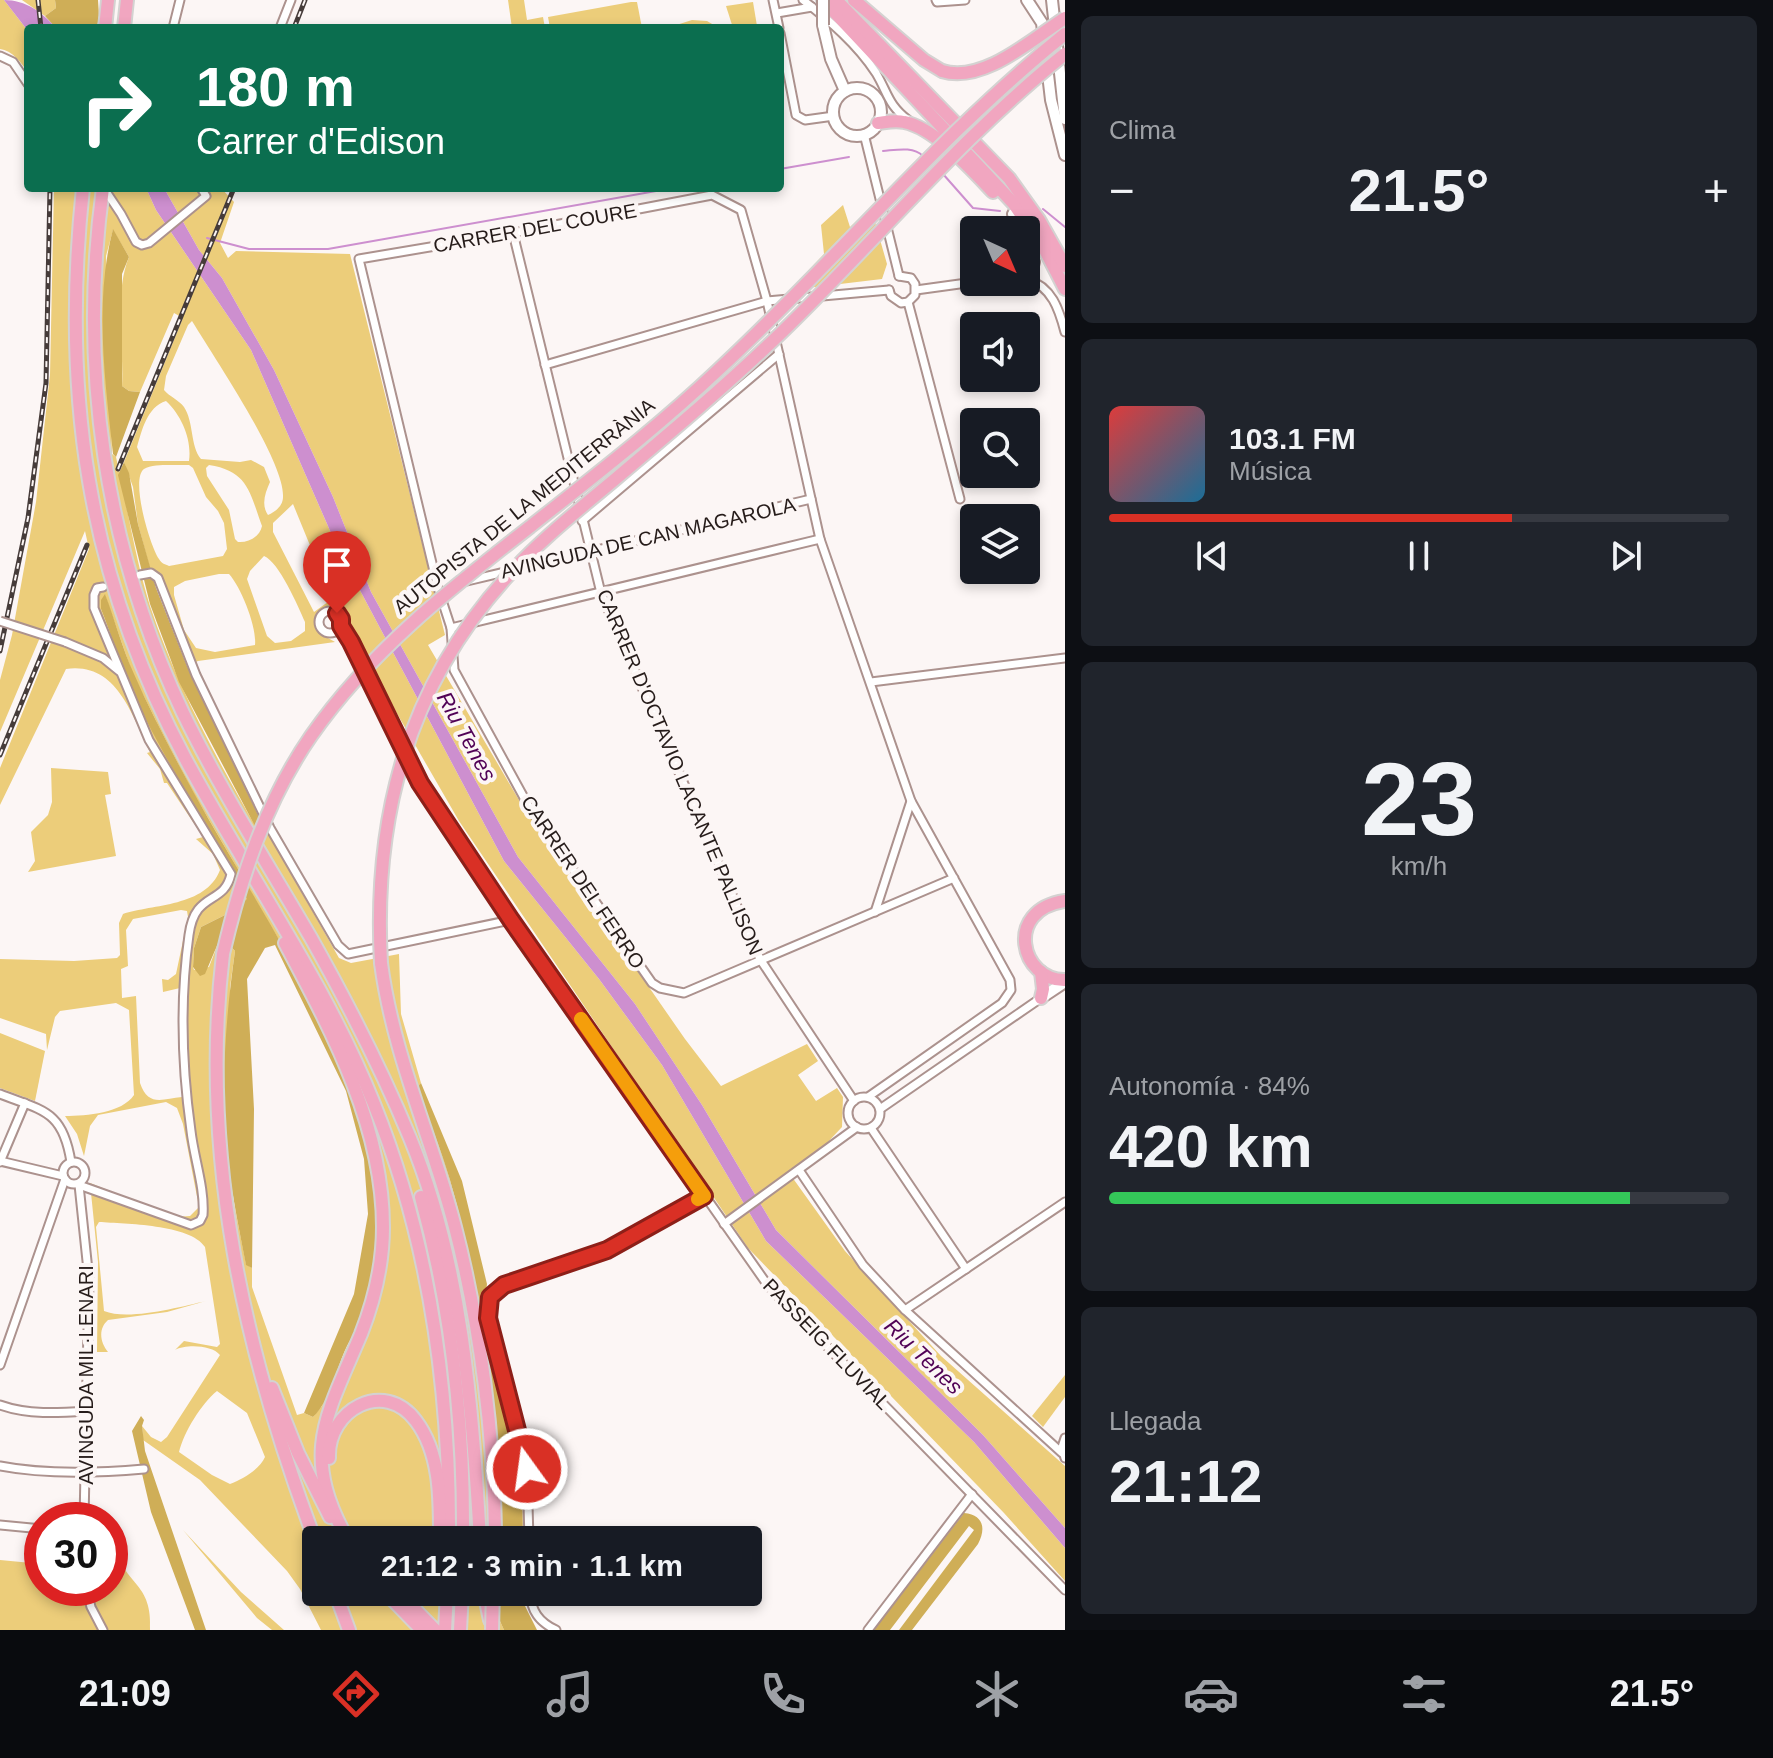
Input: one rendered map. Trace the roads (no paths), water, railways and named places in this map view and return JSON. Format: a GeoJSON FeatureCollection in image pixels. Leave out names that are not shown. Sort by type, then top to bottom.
{"type":"FeatureCollection","features":[{"type":"Feature","properties":{"kind":"highway"},"geometry":{"type":"LineString","coordinates":[[106,24],[108,0]]}},
{"type":"Feature","properties":{"kind":"highway"},"geometry":{"type":"LineString","coordinates":[[124,24],[127,0]]}},
{"type":"Feature","properties":{"kind":"highway"},"geometry":{"type":"LineString","coordinates":[[836,0],[1009,178],[1039,220],[1065,266]]}},
{"type":"Feature","properties":{"kind":"highway"},"geometry":{"type":"LineString","coordinates":[[854,0],[924,60],[942,71],[968,74],[987,68],[1065,18]]}},
{"type":"Feature","properties":{"kind":"highway"},"geometry":{"type":"LineString","coordinates":[[819,2],[1008,197],[1044,248],[1065,288]]}},
{"type":"Feature","properties":{"kind":"highway"},"geometry":{"type":"LineString","coordinates":[[1060,33],[1065,52]]}},
{"type":"Feature","properties":{"kind":"highway","name":"AUTOPISTA DE LA MEDITERRÀNIA"},"geometry":{"type":"LineString","coordinates":[[310,1526],[258,1369],[234,1262],[222,1187],[215,1066],[223,954],[248,864],[283,783],[309,739],[365,668],[436,600],[535,523],[714,374],[789,303],[968,119],[1060,33]]}},
{"type":"Feature","properties":{"kind":"highway","name":"AUTOPISTA DE LA MEDITERRÀNIA"},"geometry":{"type":"LineString","coordinates":[[494,1526],[491,1453],[466,1276],[454,1225],[398,1049],[381,963],[380,870],[384,835],[398,774],[433,683],[479,610],[507,576],[551,533],[780,334],[968,141],[1065,52]]}},
{"type":"Feature","properties":{"kind":"highway"},"geometry":{"type":"LineString","coordinates":[[878,123],[896,121],[918,127],[964,163],[1014,216]]}},
{"type":"Feature","properties":{"kind":"highway"},"geometry":{"type":"LineString","coordinates":[[83,192],[76,267],[75,366],[81,436],[97,526],[124,618],[150,685],[184,757],[338,1023],[375,1105],[403,1184],[435,1326],[445,1423],[449,1526]]}},
{"type":"Feature","properties":{"kind":"highway"},"geometry":{"type":"LineString","coordinates":[[102,192],[93,306],[98,413],[108,487],[119,535],[137,598],[166,675],[200,746],[325,964],[410,1139],[444,1251],[466,1378],[479,1526]]}},
{"type":"Feature","properties":{"kind":"highway"},"geometry":{"type":"LineString","coordinates":[[1040,253],[1065,288]]}},
{"type":"Feature","properties":{"kind":"highway"},"geometry":{"type":"LineString","coordinates":[[240,855],[251,883],[306,983],[346,1066],[379,1172],[383,1230],[379,1270],[362,1330],[327,1410],[322,1440],[323,1469],[340,1526]]}},
{"type":"Feature","properties":{"kind":"highway"},"geometry":{"type":"LineString","coordinates":[[1047,981],[1026,947],[1027,925],[1037,910],[1050,903],[1065,901]]}},
{"type":"Feature","properties":{"kind":"highway"},"geometry":{"type":"LineString","coordinates":[[1047,981],[1065,981]]}},
{"type":"Feature","properties":{"kind":"highway"},"geometry":{"type":"LineString","coordinates":[[1041,998],[1047,981]]}},
{"type":"Feature","properties":{"kind":"highway"},"geometry":{"type":"LineString","coordinates":[[386,1087],[418,1183],[444,1292],[460,1421],[463,1526]]}},
{"type":"Feature","properties":{"kind":"highway"},"geometry":{"type":"LineString","coordinates":[[222,1187],[268,1377],[298,1453],[337,1526]]}},
{"type":"Feature","properties":{"kind":"highway"},"geometry":{"type":"LineString","coordinates":[[350,1526],[331,1475],[329,1450],[334,1431],[345,1414],[360,1404],[377,1401],[386,1401],[406,1410],[426,1437],[438,1479],[440,1526]]}},
{"type":"Feature","properties":{"kind":"highway"},"geometry":{"type":"LineString","coordinates":[[340,1606],[349,1630]]}},
{"type":"Feature","properties":{"kind":"highway"},"geometry":{"type":"LineString","coordinates":[[399,1606],[422,1630]]}},
{"type":"Feature","properties":{"kind":"highway"},"geometry":{"type":"LineString","coordinates":[[415,1606],[441,1628]]}},
{"type":"Feature","properties":{"kind":"highway"},"geometry":{"type":"LineString","coordinates":[[439,1606],[441,1628]]}},
{"type":"Feature","properties":{"kind":"highway"},"geometry":{"type":"LineString","coordinates":[[441,1628],[445,1606]]}},
{"type":"Feature","properties":{"kind":"highway"},"geometry":{"type":"LineString","coordinates":[[460,1630],[461,1606]]}},
{"type":"Feature","properties":{"kind":"highway"},"geometry":{"type":"LineString","coordinates":[[487,1606],[493,1630]]}},
{"type":"Feature","properties":{"kind":"highway"},"geometry":{"type":"LineString","coordinates":[[493,1606],[493,1630]]}},
{"type":"Feature","properties":{"kind":"street"},"geometry":{"type":"LineString","coordinates":[[174,24],[180,0]]}},
{"type":"Feature","properties":{"kind":"street"},"geometry":{"type":"LineString","coordinates":[[282,24],[291,0]]}},
{"type":"Feature","properties":{"kind":"street"},"geometry":{"type":"LineString","coordinates":[[773,0],[779,24]]}},
{"type":"Feature","properties":{"kind":"street"},"geometry":{"type":"LineString","coordinates":[[803,0],[819,2]]}},
{"type":"Feature","properties":{"kind":"street"},"geometry":{"type":"LineString","coordinates":[[936,1],[965,0]]}},
{"type":"Feature","properties":{"kind":"street"},"geometry":{"type":"LineString","coordinates":[[1030,4],[1046,7],[1052,0]]}},
{"type":"Feature","properties":{"kind":"street"},"geometry":{"type":"LineString","coordinates":[[1052,0],[1060,33],[1065,119]]}},
{"type":"Feature","properties":{"kind":"street"},"geometry":{"type":"LineString","coordinates":[[777,13],[819,2]]}},
{"type":"Feature","properties":{"kind":"street"},"geometry":{"type":"LineString","coordinates":[[819,2],[831,59],[845,91]]}},
{"type":"Feature","properties":{"kind":"street"},"geometry":{"type":"LineString","coordinates":[[819,2],[832,23],[877,75],[888,101],[918,127]]}},
{"type":"Feature","properties":{"kind":"street"},"geometry":{"type":"LineString","coordinates":[[1030,4],[1042,23],[1051,100],[1065,155]]}},
{"type":"Feature","properties":{"kind":"street"},"geometry":{"type":"LineString","coordinates":[[784,51],[796,115],[805,120],[834,116]]}},
{"type":"Feature","properties":{"kind":"street"},"geometry":{"type":"LineString","coordinates":[[0,56],[13,62],[24,78]]}},
{"type":"Feature","properties":{"kind":"street"},"geometry":{"type":"LineString","coordinates":[[865,89],[876,97],[881,110],[878,123],[864,134],[848,134],[834,116],[834,106],[845,91],[865,89]]}},
{"type":"Feature","properties":{"kind":"street"},"geometry":{"type":"LineString","coordinates":[[864,134],[899,276]]}},
{"type":"Feature","properties":{"kind":"street"},"geometry":{"type":"LineString","coordinates":[[106,192],[136,242],[142,245],[149,243],[211,192]]}},
{"type":"Feature","properties":{"kind":"street"},"geometry":{"type":"LineString","coordinates":[[204,192],[206,196]]}},
{"type":"Feature","properties":{"kind":"street","name":"CARRER DEL COURE"},"geometry":{"type":"LineString","coordinates":[[359,259],[712,195],[741,210],[767,301]]}},
{"type":"Feature","properties":{"kind":"street","name":"CARRER D'OCTAVIO LACANTE PALLISON"},"geometry":{"type":"LineString","coordinates":[[513,233],[601,593],[760,959],[854,1101]]}},
{"type":"Feature","properties":{"kind":"street","name":"CARRER DEL FERRO"},"geometry":{"type":"LineString","coordinates":[[359,259],[438,588],[451,628],[454,670],[528,805],[652,983],[684,993],[954,878]]}},
{"type":"Feature","properties":{"kind":"street"},"geometry":{"type":"LineString","coordinates":[[908,302],[895,301],[889,290],[891,281],[899,276],[911,278],[916,290]]}},
{"type":"Feature","properties":{"kind":"street"},"geometry":{"type":"LineString","coordinates":[[960,284],[916,290],[908,302],[960,499]]}},
{"type":"Feature","properties":{"kind":"street"},"geometry":{"type":"LineString","coordinates":[[1040,285],[1053,299],[1065,332]]}},
{"type":"Feature","properties":{"kind":"street"},"geometry":{"type":"LineString","coordinates":[[545,365],[767,301],[889,290]]}},
{"type":"Feature","properties":{"kind":"street"},"geometry":{"type":"LineString","coordinates":[[767,301],[820,539],[911,801],[1010,980],[1011,990],[1002,1003],[868,1097],[854,1101],[849,1115],[857,1127]]}},
{"type":"Feature","properties":{"kind":"street"},"geometry":{"type":"LineString","coordinates":[[582,521],[779,354]]}},
{"type":"Feature","properties":{"kind":"street","name":"AVINGUDA DE CAN MAGAROLA"},"geometry":{"type":"LineString","coordinates":[[438,588],[811,499]]}},
{"type":"Feature","properties":{"kind":"street","name":"AVINGUDA DE CAN MAGAROLA"},"geometry":{"type":"LineString","coordinates":[[451,628],[820,539]]}},
{"type":"Feature","properties":{"kind":"street"},"geometry":{"type":"LineString","coordinates":[[140,575],[151,573],[158,578],[196,675],[270,828],[338,945],[348,954],[511,920]]}},
{"type":"Feature","properties":{"kind":"street"},"geometry":{"type":"LineString","coordinates":[[25,1103],[0,1161],[64,1178],[71,1184],[191,1225],[200,1221],[203,1215],[186,1091],[184,987],[189,932],[194,916],[199,905],[228,886],[231,874],[149,740],[94,608],[97,588],[103,587]]}},
{"type":"Feature","properties":{"kind":"street"},"geometry":{"type":"LineString","coordinates":[[0,621],[103,658],[121,673]]}},
{"type":"Feature","properties":{"kind":"street","name":"PASSEIG FLUVIAL"},"geometry":{"type":"LineString","coordinates":[[341,626],[420,783],[511,920],[769,1287],[1065,1590]]}},
{"type":"Feature","properties":{"kind":"street"},"geometry":{"type":"LineString","coordinates":[[871,682],[1065,658]]}},
{"type":"Feature","properties":{"kind":"street"},"geometry":{"type":"LineString","coordinates":[[875,912],[911,801]]}},
{"type":"Feature","properties":{"kind":"street"},"geometry":{"type":"LineString","coordinates":[[880,1109],[1041,998]]}},
{"type":"Feature","properties":{"kind":"street"},"geometry":{"type":"LineString","coordinates":[[0,1094],[49,1113],[68,1140],[71,1162]]}},
{"type":"Feature","properties":{"kind":"street"},"geometry":{"type":"LineString","coordinates":[[724,1224],[857,1127],[871,1128],[879,1120],[880,1109],[868,1097]]}},
{"type":"Feature","properties":{"kind":"street"},"geometry":{"type":"LineString","coordinates":[[871,1128],[966,1269]]}},
{"type":"Feature","properties":{"kind":"street"},"geometry":{"type":"LineString","coordinates":[[71,1162],[80,1164],[84,1171],[78,1184]]}},
{"type":"Feature","properties":{"kind":"street"},"geometry":{"type":"LineString","coordinates":[[0,1365],[64,1178],[64,1169],[71,1162]]}},
{"type":"Feature","properties":{"kind":"street"},"geometry":{"type":"LineString","coordinates":[[799,1170],[863,1265],[905,1310],[1046,1436],[1064,1456]]}},
{"type":"Feature","properties":{"kind":"street","name":"AVINGUDA MIL·LENARI"},"geometry":{"type":"LineString","coordinates":[[78,1184],[89,1280],[85,1502]]}},
{"type":"Feature","properties":{"kind":"street"},"geometry":{"type":"LineString","coordinates":[[529,1526],[527,1469],[488,1318],[490,1297],[504,1285],[607,1250],[704,1196]]}},
{"type":"Feature","properties":{"kind":"street"},"geometry":{"type":"LineString","coordinates":[[905,1310],[1065,1202]]}},
{"type":"Feature","properties":{"kind":"street"},"geometry":{"type":"LineString","coordinates":[[0,1405],[15,1410],[47,1413],[87,1411]]}},
{"type":"Feature","properties":{"kind":"street"},"geometry":{"type":"LineString","coordinates":[[1046,1436],[1065,1438],[1064,1456]]}},
{"type":"Feature","properties":{"kind":"street"},"geometry":{"type":"LineString","coordinates":[[0,1466],[86,1471],[144,1469]]}},
{"type":"Feature","properties":{"kind":"street"},"geometry":{"type":"LineString","coordinates":[[868,1630],[972,1494]]}},
{"type":"Feature","properties":{"kind":"street"},"geometry":{"type":"LineString","coordinates":[[0,1525],[24,1527]]}},
{"type":"Feature","properties":{"kind":"street"},"geometry":{"type":"LineString","coordinates":[[91,1606],[103,1630]]}},
{"type":"Feature","properties":{"kind":"street"},"geometry":{"type":"LineString","coordinates":[[532,1606],[541,1623],[556,1630]]}},
{"type":"Feature","properties":{"kind":"waterway"},"geometry":{"type":"LineString","coordinates":[[883,151],[909,150],[923,156]]}},
{"type":"Feature","properties":{"kind":"waterway"},"geometry":{"type":"LineString","coordinates":[[784,168],[849,157]]}},
{"type":"Feature","properties":{"kind":"waterway"},"geometry":{"type":"LineString","coordinates":[[943,174],[973,208],[1000,211]]}},
{"type":"Feature","properties":{"kind":"waterway"},"geometry":{"type":"LineString","coordinates":[[207,238],[249,249],[328,249],[650,192]]}},
{"type":"Feature","properties":{"kind":"waterway"},"geometry":{"type":"LineString","coordinates":[[1043,209],[1065,227]]}},
{"type":"Feature","properties":{"kind":"railway"},"geometry":{"type":"LineString","coordinates":[[38,0],[41,24]]}},
{"type":"Feature","properties":{"kind":"railway"},"geometry":{"type":"LineString","coordinates":[[296,24],[305,0]]}},
{"type":"Feature","properties":{"kind":"railway"},"geometry":{"type":"LineString","coordinates":[[0,651],[28,518],[46,383],[50,192]]}},
{"type":"Feature","properties":{"kind":"railway"},"geometry":{"type":"LineString","coordinates":[[118,469],[232,192]]}},
{"type":"Feature","properties":{"kind":"railway"},"geometry":{"type":"LineString","coordinates":[[0,755],[87,545]]}},
{"type":"Feature","properties":{"kind":"water label","name":"Riu Tenes"},"geometry":{"type":"Point","coordinates":[467,736]}},
{"type":"Feature","properties":{"kind":"water label","name":"Riu Tenes"},"geometry":{"type":"Point","coordinates":[924,1356]}}]}
